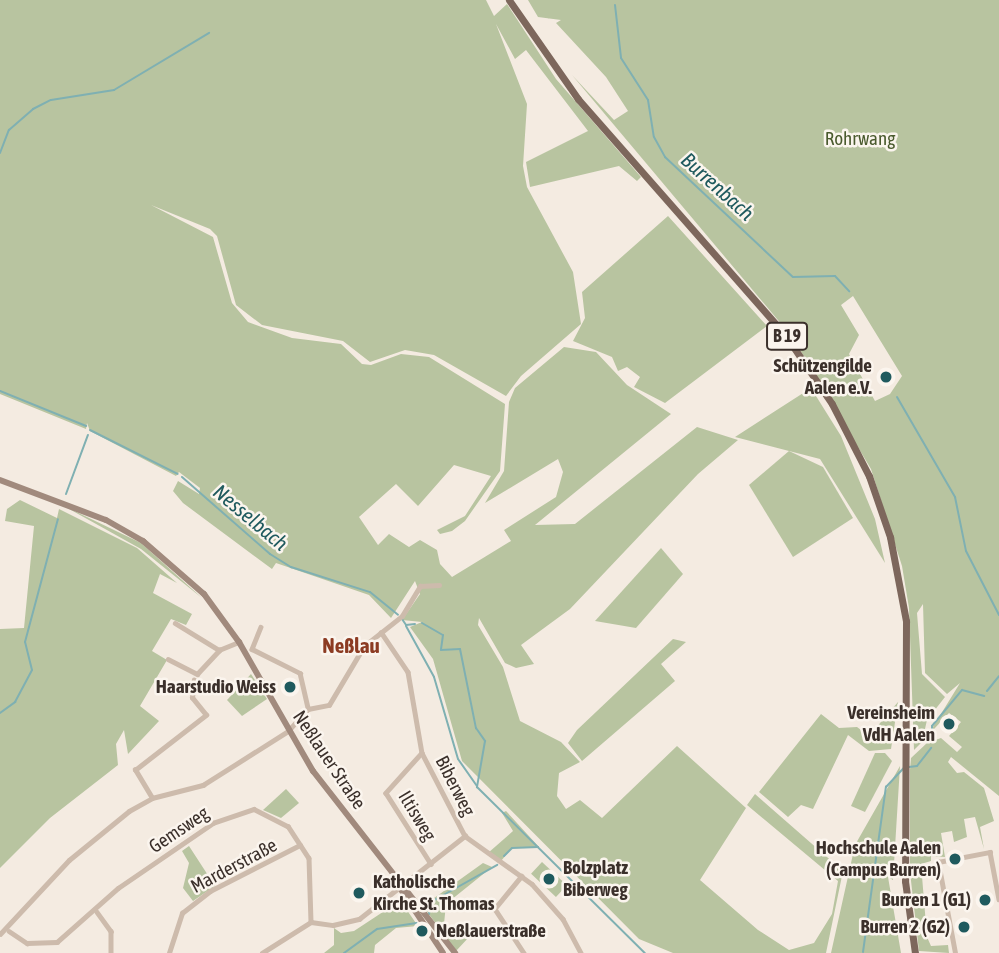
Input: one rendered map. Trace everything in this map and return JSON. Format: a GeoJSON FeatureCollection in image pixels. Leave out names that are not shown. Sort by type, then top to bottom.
{"type":"FeatureCollection","features":[{"type":"Feature","properties":{"kind":"main road","name":"B 19"},"geometry":{"type":"LineString","coordinates":[[509,0],[578,99],[774,319],[852,439],[877,496],[900,579],[910,664],[905,881],[915,953]]}},
{"type":"Feature","properties":{"kind":"main road","name":"Neßlauer Straße"},"geometry":{"type":"LineString","coordinates":[[0,480],[106,520],[143,541],[202,592],[239,642],[288,731],[401,889],[443,953]]}},
{"type":"Feature","properties":{"kind":"main road","name":"Neßlauer Straße"},"geometry":{"type":"LineString","coordinates":[[401,889],[455,953]]}},
{"type":"Feature","properties":{"kind":"street"},"geometry":{"type":"LineString","coordinates":[[0,934],[9,931],[69,860],[152,798],[203,785],[288,731],[308,709],[329,705],[339,695],[364,646],[401,617],[420,586],[439,585]]}},
{"type":"Feature","properties":{"kind":"street"},"geometry":{"type":"LineString","coordinates":[[175,624],[219,650]]}},
{"type":"Feature","properties":{"kind":"street"},"geometry":{"type":"LineString","coordinates":[[261,627],[252,649],[300,673],[308,709]]}},
{"type":"Feature","properties":{"kind":"street","name":"Biberweg"},"geometry":{"type":"LineString","coordinates":[[381,632],[413,684],[422,753],[465,836],[522,876],[563,919],[581,953]]}},
{"type":"Feature","properties":{"kind":"street"},"geometry":{"type":"LineString","coordinates":[[168,659],[197,674],[219,650],[239,642]]}},
{"type":"Feature","properties":{"kind":"street"},"geometry":{"type":"LineString","coordinates":[[152,798],[135,770],[206,715],[192,698],[194,680]]}},
{"type":"Feature","properties":{"kind":"street","name":"Iltisweg"},"geometry":{"type":"LineString","coordinates":[[422,753],[386,793],[431,864]]}},
{"type":"Feature","properties":{"kind":"street","name":"Gemsweg"},"geometry":{"type":"LineString","coordinates":[[9,931],[27,943],[47,945],[97,912],[118,888],[237,811],[274,815],[300,845],[312,868],[311,922]]}},
{"type":"Feature","properties":{"kind":"street"},"geometry":{"type":"LineString","coordinates":[[262,953],[311,922],[348,923],[401,889],[465,836]]}},
{"type":"Feature","properties":{"kind":"street","name":"Marderstraße"},"geometry":{"type":"LineString","coordinates":[[169,953],[183,913],[210,891],[300,845]]}},
{"type":"Feature","properties":{"kind":"street"},"geometry":{"type":"LineString","coordinates":[[955,953],[938,862],[990,852],[999,899]]}},
{"type":"Feature","properties":{"kind":"street"},"geometry":{"type":"LineString","coordinates":[[522,876],[495,909],[524,953]]}},
{"type":"Feature","properties":{"kind":"street"},"geometry":{"type":"LineString","coordinates":[[97,912],[111,931],[111,953]]}},
{"type":"Feature","properties":{"kind":"green space"},"geometry":{"type":"Polygon","coordinates":[[[0,0],[486,0],[494,16],[507,4],[556,79],[641,177],[637,181],[619,166],[530,187],[526,162],[588,131],[526,50],[515,59],[496,24],[527,104],[523,166],[527,187],[573,272],[581,324],[521,376],[506,396],[434,355],[405,350],[370,362],[343,341],[262,325],[236,305],[217,236],[210,229],[151,205],[213,237],[232,303],[248,322],[292,338],[341,344],[362,364],[371,365],[401,354],[429,357],[505,404],[500,471],[465,521],[452,531],[440,534],[437,530],[465,516],[491,476],[454,465],[418,506],[396,484],[359,517],[378,545],[389,534],[409,547],[420,540],[437,550],[440,564],[452,577],[511,541],[504,530],[556,497],[563,472],[558,459],[485,503],[504,471],[509,402],[515,388],[564,347],[596,352],[627,385],[671,414],[535,525],[575,524],[697,427],[738,440],[698,474],[570,609],[521,645],[534,664],[516,668],[505,663],[479,618],[478,625],[503,667],[520,721],[561,742],[580,762],[559,773],[557,796],[566,809],[580,800],[602,818],[677,746],[746,808],[700,880],[758,930],[789,950],[814,943],[832,914],[838,881],[747,805],[755,794],[843,871],[826,953],[673,953],[639,939],[462,761],[433,659],[410,627],[422,622],[402,620],[420,594],[415,581],[391,618],[369,595],[276,563],[272,569],[183,503],[173,491],[178,481],[199,494],[200,488],[179,472],[176,476],[90,431],[87,423],[86,429],[0,394],[0,0]]]}},
{"type":"Feature","properties":{"kind":"green space","name":"Rohrwang"},"geometry":{"type":"Polygon","coordinates":[[[528,0],[999,0],[999,796],[951,757],[948,762],[957,773],[964,772],[984,788],[994,821],[980,827],[984,849],[975,817],[964,819],[967,837],[954,842],[952,831],[941,833],[945,857],[931,856],[931,861],[921,864],[927,937],[931,946],[948,945],[949,953],[919,951],[910,872],[910,770],[911,758],[927,743],[941,738],[957,752],[962,747],[949,736],[961,722],[949,713],[934,729],[934,738],[928,735],[960,683],[947,694],[925,673],[923,604],[917,613],[922,674],[945,697],[927,720],[922,742],[914,750],[909,608],[902,566],[871,469],[793,338],[572,75],[614,120],[628,111],[606,77],[556,23],[561,20],[538,17],[528,0]],[[853,296],[841,305],[859,335],[849,354],[875,401],[890,394],[902,376],[853,296]]]}},
{"type":"Feature","properties":{"kind":"green space"},"geometry":{"type":"Polygon","coordinates":[[[668,216],[767,326],[665,403],[634,387],[640,377],[627,367],[618,371],[612,357],[573,341],[585,318],[582,292],[668,216]]]}},
{"type":"Feature","properties":{"kind":"green space"},"geometry":{"type":"Polygon","coordinates":[[[811,388],[841,436],[875,519],[885,563],[820,459],[735,437],[811,388]]]}},
{"type":"Feature","properties":{"kind":"green space"},"geometry":{"type":"Polygon","coordinates":[[[789,451],[823,467],[853,518],[793,557],[749,485],[789,451]]]}},
{"type":"Feature","properties":{"kind":"green space"},"geometry":{"type":"Polygon","coordinates":[[[20,500],[57,518],[59,509],[137,548],[177,583],[160,574],[153,593],[192,614],[186,625],[171,619],[152,651],[167,660],[140,706],[159,721],[128,754],[124,730],[116,744],[118,765],[50,818],[0,868],[0,629],[24,628],[34,526],[5,521],[7,509],[20,500]]]}},
{"type":"Feature","properties":{"kind":"green space"},"geometry":{"type":"Polygon","coordinates":[[[62,505],[141,543],[202,598],[141,549],[62,505]]]}},
{"type":"Feature","properties":{"kind":"green space"},"geometry":{"type":"Polygon","coordinates":[[[661,548],[683,574],[636,628],[595,621],[661,548]]]}},
{"type":"Feature","properties":{"kind":"green space"},"geometry":{"type":"Polygon","coordinates":[[[673,639],[686,642],[661,664],[675,681],[582,761],[568,743],[577,730],[673,639]]]}},
{"type":"Feature","properties":{"kind":"green space"},"geometry":{"type":"Polygon","coordinates":[[[251,674],[267,699],[242,716],[227,700],[251,674]]]}},
{"type":"Feature","properties":{"kind":"green space"},"geometry":{"type":"Polygon","coordinates":[[[898,702],[891,749],[869,751],[848,735],[813,809],[801,805],[788,817],[759,792],[821,714],[839,728],[857,727],[869,736],[898,702]]]}},
{"type":"Feature","properties":{"kind":"green space"},"geometry":{"type":"Polygon","coordinates":[[[875,753],[885,753],[892,761],[865,812],[851,806],[875,753]]]}},
{"type":"Feature","properties":{"kind":"green space"},"geometry":{"type":"Polygon","coordinates":[[[900,766],[893,880],[888,877],[901,953],[831,953],[855,845],[900,766]]]}},
{"type":"Feature","properties":{"kind":"green space"},"geometry":{"type":"Polygon","coordinates":[[[286,789],[299,803],[281,818],[263,810],[286,789]]]}},
{"type":"Feature","properties":{"kind":"green space"},"geometry":{"type":"Polygon","coordinates":[[[506,811],[539,847],[512,848],[501,861],[488,853],[513,831],[502,813],[506,811]]]}},
{"type":"Feature","properties":{"kind":"green space"},"geometry":{"type":"Polygon","coordinates":[[[189,846],[215,886],[193,901],[183,888],[189,863],[182,851],[189,846]]]}},
{"type":"Feature","properties":{"kind":"green space","name":"Bolzplatz Biberweg"},"geometry":{"type":"Polygon","coordinates":[[[542,862],[567,885],[556,897],[531,874],[542,862]]]}},
{"type":"Feature","properties":{"kind":"green space"},"geometry":{"type":"Polygon","coordinates":[[[483,863],[492,867],[446,904],[444,924],[456,940],[470,936],[456,951],[423,906],[483,863]]]}},
{"type":"Feature","properties":{"kind":"green space"},"geometry":{"type":"Polygon","coordinates":[[[395,904],[404,906],[418,926],[396,928],[375,945],[374,953],[324,953],[334,945],[334,928],[341,933],[354,931],[395,904]]]}},
{"type":"Feature","properties":{"kind":"waterway","name":"Burrenbach"},"geometry":{"type":"LineString","coordinates":[[615,5],[621,58],[648,100],[654,137],[665,157],[793,277],[835,276],[849,291]]}},
{"type":"Feature","properties":{"kind":"waterway"},"geometry":{"type":"LineString","coordinates":[[0,153],[9,130],[33,109],[51,100],[114,90],[209,33]]}},
{"type":"Feature","properties":{"kind":"waterway","name":"Nesselbach"},"geometry":{"type":"LineString","coordinates":[[0,391],[86,426]]}},
{"type":"Feature","properties":{"kind":"waterway","name":"Burrenbach"},"geometry":{"type":"LineString","coordinates":[[897,397],[955,497],[966,551],[999,615]]}},
{"type":"Feature","properties":{"kind":"waterway","name":"Nesselbach"},"geometry":{"type":"LineString","coordinates":[[90,430],[178,474]]}},
{"type":"Feature","properties":{"kind":"waterway"},"geometry":{"type":"LineString","coordinates":[[66,494],[88,435]]}},
{"type":"Feature","properties":{"kind":"waterway","name":"Nesselbach"},"geometry":{"type":"LineString","coordinates":[[182,477],[270,554],[291,567],[370,592],[398,615]]}},
{"type":"Feature","properties":{"kind":"waterway"},"geometry":{"type":"LineString","coordinates":[[0,713],[15,702],[32,670],[25,642],[58,519]]}},
{"type":"Feature","properties":{"kind":"waterway","name":"Nesselbach"},"geometry":{"type":"LineString","coordinates":[[402,619],[406,625],[415,624]]}},
{"type":"Feature","properties":{"kind":"waterway","name":"Nesselbach"},"geometry":{"type":"LineString","coordinates":[[422,623],[443,635],[441,650],[460,649],[476,728],[485,741],[477,787],[645,953]]}},
{"type":"Feature","properties":{"kind":"waterway"},"geometry":{"type":"LineString","coordinates":[[406,626],[434,677],[458,759],[477,786]]}},
{"type":"Feature","properties":{"kind":"waterway","name":"Burrenbach"},"geometry":{"type":"LineString","coordinates":[[987,691],[999,676]]}},
{"type":"Feature","properties":{"kind":"waterway","name":"Burrenbach"},"geometry":{"type":"LineString","coordinates":[[932,737],[932,726],[962,690],[984,696]]}},
{"type":"Feature","properties":{"kind":"waterway","name":"Burrenbach"},"geometry":{"type":"LineString","coordinates":[[909,767],[917,766],[931,748]]}},
{"type":"Feature","properties":{"kind":"waterway","name":"Burrenbach"},"geometry":{"type":"LineString","coordinates":[[863,952],[886,787],[904,768]]}},
{"type":"Feature","properties":{"kind":"waterway"},"geometry":{"type":"LineString","coordinates":[[504,856],[512,848],[538,847]]}},
{"type":"Feature","properties":{"kind":"waterway"},"geometry":{"type":"LineString","coordinates":[[429,914],[431,902],[497,865]]}},
{"type":"Feature","properties":{"kind":"waterway"},"geometry":{"type":"LineString","coordinates":[[344,953],[377,929],[417,923]]}},
{"type":"Feature","properties":{"kind":"place","name":"Schützengilde Aalen e.V."},"geometry":{"type":"Point","coordinates":[886,377]}},
{"type":"Feature","properties":{"kind":"place","name":"Haarstudio Weiss"},"geometry":{"type":"Point","coordinates":[290,687]}},
{"type":"Feature","properties":{"kind":"place","name":"Vereinsheim VdH Aalen"},"geometry":{"type":"Point","coordinates":[949,724]}},
{"type":"Feature","properties":{"kind":"place","name":"Hochschule Aalen (Campus Burren)"},"geometry":{"type":"Point","coordinates":[955,859]}},
{"type":"Feature","properties":{"kind":"place","name":"Bolzplatz Biberweg"},"geometry":{"type":"Point","coordinates":[549,879]}},
{"type":"Feature","properties":{"kind":"place","name":"Katholische Kirche St. Thomas"},"geometry":{"type":"Point","coordinates":[359,893]}},
{"type":"Feature","properties":{"kind":"place","name":"Burren 1 (G1)"},"geometry":{"type":"Point","coordinates":[985,900]}},
{"type":"Feature","properties":{"kind":"place","name":"Burren 2 (G2)"},"geometry":{"type":"Point","coordinates":[964,927]}},
{"type":"Feature","properties":{"kind":"place","name":"Neßlauerstraße"},"geometry":{"type":"Point","coordinates":[422,931]}},
{"type":"Feature","properties":{"kind":"district","name":"Neßlau"},"geometry":{"type":"Point","coordinates":[351,645]}}]}
